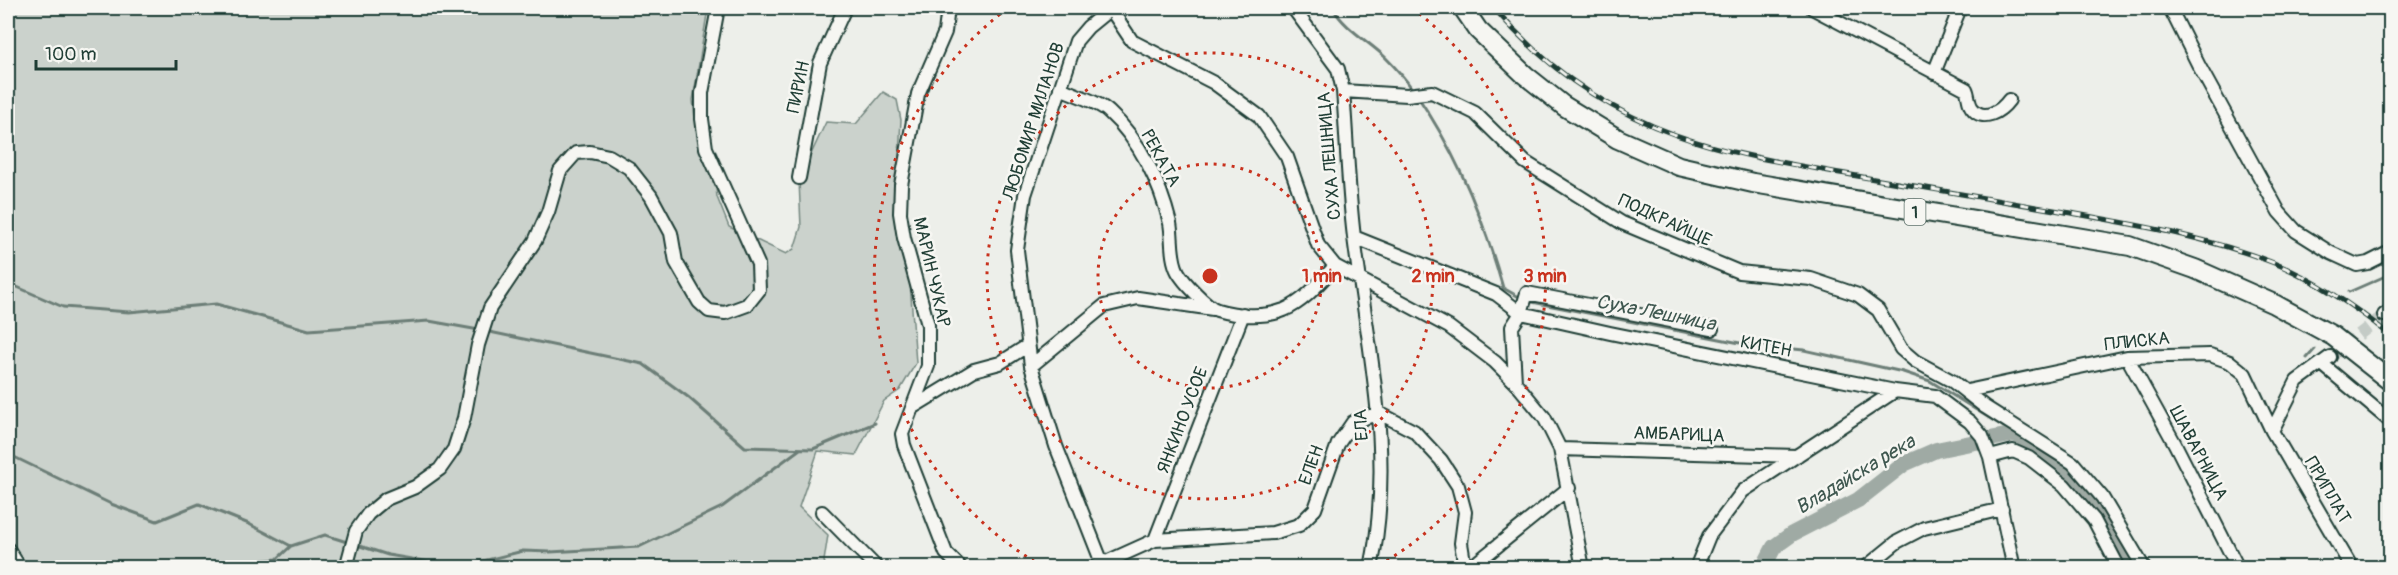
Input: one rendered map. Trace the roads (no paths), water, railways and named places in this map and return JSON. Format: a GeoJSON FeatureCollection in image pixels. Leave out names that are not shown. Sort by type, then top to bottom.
{"type":"FeatureCollection","features":[{"type":"Feature","properties":{"kind":"highway","name":"1"},"geometry":{"type":"LineString","coordinates":[[1463,8],[1478,30],[1525,75],[1564,106],[1618,139],[1679,166],[1765,185],[2130,246],[2195,269],[2274,304],[2333,336],[2391,381]]}},
{"type":"Feature","properties":{"kind":"street"},"geometry":{"type":"LineString","coordinates":[[346,567],[356,531],[368,514],[386,499],[415,487],[440,469],[454,449],[464,418],[490,308],[536,241],[548,212],[560,171],[576,153],[590,152],[609,156],[629,168],[651,196],[671,233],[676,262],[699,302],[710,310],[725,313],[747,305],[759,290],[758,264],[706,148],[702,119],[702,93],[718,8]]}},
{"type":"Feature","properties":{"kind":"street","name":"ПИРИН"},"geometry":{"type":"LineString","coordinates":[[799,178],[820,63],[845,8]]}},
{"type":"Feature","properties":{"kind":"street","name":"МАРИН ЧУКАР"},"geometry":{"type":"LineString","coordinates":[[948,8],[945,32],[918,94],[901,185],[900,213],[904,238],[928,326],[928,366],[919,387],[915,406],[904,425],[902,434],[904,445],[946,553],[961,567]]}},
{"type":"Feature","properties":{"kind":"street"},"geometry":{"type":"LineString","coordinates":[[1110,8],[1132,41],[1214,83],[1259,116],[1287,157],[1318,245],[1335,266],[1449,327],[1494,362],[1515,382],[1544,417],[1560,449],[1583,567]]}},
{"type":"Feature","properties":{"kind":"street","name":"ЛЮБОМИР МИЛАНОВ"},"geometry":{"type":"LineString","coordinates":[[1100,566],[1056,446],[1031,366],[1017,250],[1025,195],[1076,41],[1110,8]]}},
{"type":"Feature","properties":{"kind":"street","name":"СУХА ЛЕШНИЦА"},"geometry":{"type":"LineString","coordinates":[[1293,8],[1338,69],[1343,91],[1354,237],[1361,280]]}},
{"type":"Feature","properties":{"kind":"street"},"geometry":{"type":"LineString","coordinates":[[1812,8],[1966,89],[1970,106],[1983,115],[1994,114],[2009,100]]}},
{"type":"Feature","properties":{"kind":"street"},"geometry":{"type":"LineString","coordinates":[[1934,73],[1960,8]]}},
{"type":"Feature","properties":{"kind":"street"},"geometry":{"type":"LineString","coordinates":[[2170,8],[2279,212],[2296,231],[2331,253],[2357,265],[2368,264],[2391,252]]}},
{"type":"Feature","properties":{"kind":"street","name":"РЕКАТА"},"geometry":{"type":"LineString","coordinates":[[1060,88],[1108,110],[1137,146],[1162,194],[1172,232],[1173,256],[1177,270],[1185,282],[1214,309]]}},
{"type":"Feature","properties":{"kind":"street","name":"ПОДКРАЙЩЕ"},"geometry":{"type":"LineString","coordinates":[[1343,91],[1407,94],[1432,92],[1475,113],[1526,162],[1622,222],[1739,272],[1811,279],[1858,295],[1878,310],[1901,349],[1915,362],[1967,391],[1985,407],[2073,463],[2102,497],[2144,567]]}},
{"type":"Feature","properties":{"kind":"street","name":"КИТЕН"},"geometry":{"type":"LineString","coordinates":[[1354,237],[1496,294],[1521,312],[1610,333],[1895,391],[1936,395]]}},
{"type":"Feature","properties":{"kind":"street"},"geometry":{"type":"LineString","coordinates":[[1031,366],[1104,306],[1138,298],[1262,316],[1285,310],[1312,291],[1335,266]]}},
{"type":"Feature","properties":{"kind":"street","name":"ЕЛА"},"geometry":{"type":"LineString","coordinates":[[1361,280],[1379,413],[1382,480],[1378,537],[1371,567]]}},
{"type":"Feature","properties":{"kind":"street"},"geometry":{"type":"LineString","coordinates":[[1515,382],[1512,327],[1521,312],[1527,293],[1712,329]]}},
{"type":"Feature","properties":{"kind":"street","name":"ЯНКИНО УСОЕ"},"geometry":{"type":"LineString","coordinates":[[1155,540],[1243,314]]}},
{"type":"Feature","properties":{"kind":"street"},"geometry":{"type":"LineString","coordinates":[[915,406],[974,370],[1000,363],[1028,346]]}},
{"type":"Feature","properties":{"kind":"street","name":"ПЛИСКА"},"geometry":{"type":"LineString","coordinates":[[1967,391],[2127,357],[2210,355],[2230,362],[2245,374],[2272,431]]}},
{"type":"Feature","properties":{"kind":"street","name":"ШАВАРНИЦА"},"geometry":{"type":"LineString","coordinates":[[2127,357],[2238,567]]}},
{"type":"Feature","properties":{"kind":"street"},"geometry":{"type":"LineString","coordinates":[[2272,431],[2297,381],[2326,360],[2391,422]]}},
{"type":"Feature","properties":{"kind":"street"},"geometry":{"type":"LineString","coordinates":[[1949,383],[1936,395],[1970,422],[1982,436],[2002,509],[2013,566]]}},
{"type":"Feature","properties":{"kind":"street"},"geometry":{"type":"LineString","coordinates":[[1696,567],[1709,536],[1743,492],[1895,391]]}},
{"type":"Feature","properties":{"kind":"street"},"geometry":{"type":"LineString","coordinates":[[1379,413],[1414,431],[1441,460],[1458,486],[1465,512],[1461,543],[1465,567]]}},
{"type":"Feature","properties":{"kind":"street","name":"ЕЛЕН"},"geometry":{"type":"LineString","coordinates":[[1100,566],[1155,540],[1273,533],[1299,525],[1315,509],[1338,444],[1353,422],[1379,413]]}},
{"type":"Feature","properties":{"kind":"street","name":"ПРИПЛАТ"},"geometry":{"type":"LineString","coordinates":[[2272,431],[2352,567]]}},
{"type":"Feature","properties":{"kind":"street","name":"АМБАРИЦА"},"geometry":{"type":"LineString","coordinates":[[1560,449],[1797,456]]}},
{"type":"Feature","properties":{"kind":"street"},"geometry":{"type":"LineString","coordinates":[[1989,455],[2013,451],[2030,458],[2064,485],[2094,520],[2120,567]]}},
{"type":"Feature","properties":{"kind":"street"},"geometry":{"type":"LineString","coordinates":[[1470,567],[1569,488]]}},
{"type":"Feature","properties":{"kind":"street"},"geometry":{"type":"LineString","coordinates":[[1865,567],[1897,542],[1924,528],[2002,509]]}},
{"type":"Feature","properties":{"kind":"street"},"geometry":{"type":"LineString","coordinates":[[822,512],[877,567]]}},
{"type":"Feature","properties":{"kind":"street"},"geometry":{"type":"LineString","coordinates":[[8,549],[21,567]]}},
{"type":"Feature","properties":{"kind":"waterway","name":"Суха Лешница"},"geometry":{"type":"LineString","coordinates":[[1333,8],[1350,28],[1389,61],[1413,90]]}},
{"type":"Feature","properties":{"kind":"waterway","name":"Суха Лешница"},"geometry":{"type":"LineString","coordinates":[[1418,97],[1445,142],[1468,189],[1503,288],[1521,298]]}},
{"type":"Feature","properties":{"kind":"waterway"},"geometry":{"type":"LineString","coordinates":[[2349,292],[2390,274]]}},
{"type":"Feature","properties":{"kind":"waterway"},"geometry":{"type":"LineString","coordinates":[[8,283],[63,307],[129,312],[216,304],[309,330],[429,321],[479,330]]}},
{"type":"Feature","properties":{"kind":"waterway","name":"Суха Лешница"},"geometry":{"type":"LineString","coordinates":[[1527,301],[1745,344],[1804,350],[1903,372],[1930,381],[2015,434]]}},
{"type":"Feature","properties":{"kind":"waterway"},"geometry":{"type":"LineString","coordinates":[[485,331],[643,364],[688,397],[745,447],[813,449],[875,423]]}},
{"type":"Feature","properties":{"kind":"waterway"},"geometry":{"type":"LineString","coordinates":[[2307,358],[2315,349]]}},
{"type":"Feature","properties":{"kind":"waterway","name":"Владайска река"},"geometry":{"type":"LineString","coordinates":[[1763,568],[1774,547],[1792,534],[1858,500],[1904,464],[1936,450],[2015,434],[2057,461],[2087,491],[2136,568]]}},
{"type":"Feature","properties":{"kind":"waterway"},"geometry":{"type":"LineString","coordinates":[[357,545],[388,555],[459,567],[523,551],[550,552],[639,547],[722,507],[800,449]]}},
{"type":"Feature","properties":{"kind":"waterway"},"geometry":{"type":"LineString","coordinates":[[8,454],[111,504],[157,521],[199,504],[249,524],[291,546],[325,535],[350,543]]}},
{"type":"Feature","properties":{"kind":"waterway"},"geometry":{"type":"LineString","coordinates":[[190,568],[277,559],[291,546]]}},
{"type":"Feature","properties":{"kind":"tunnel"},"geometry":{"type":"LineString","coordinates":[[2330,357],[2384,315]]}},
{"type":"Feature","properties":{"kind":"railway"},"geometry":{"type":"LineString","coordinates":[[1494,8],[1533,48],[1576,83],[1624,112],[1676,135],[1720,149],[1766,159],[2114,221],[2222,245],[2274,263],[2305,277],[2349,304],[2390,335]]}}]}
